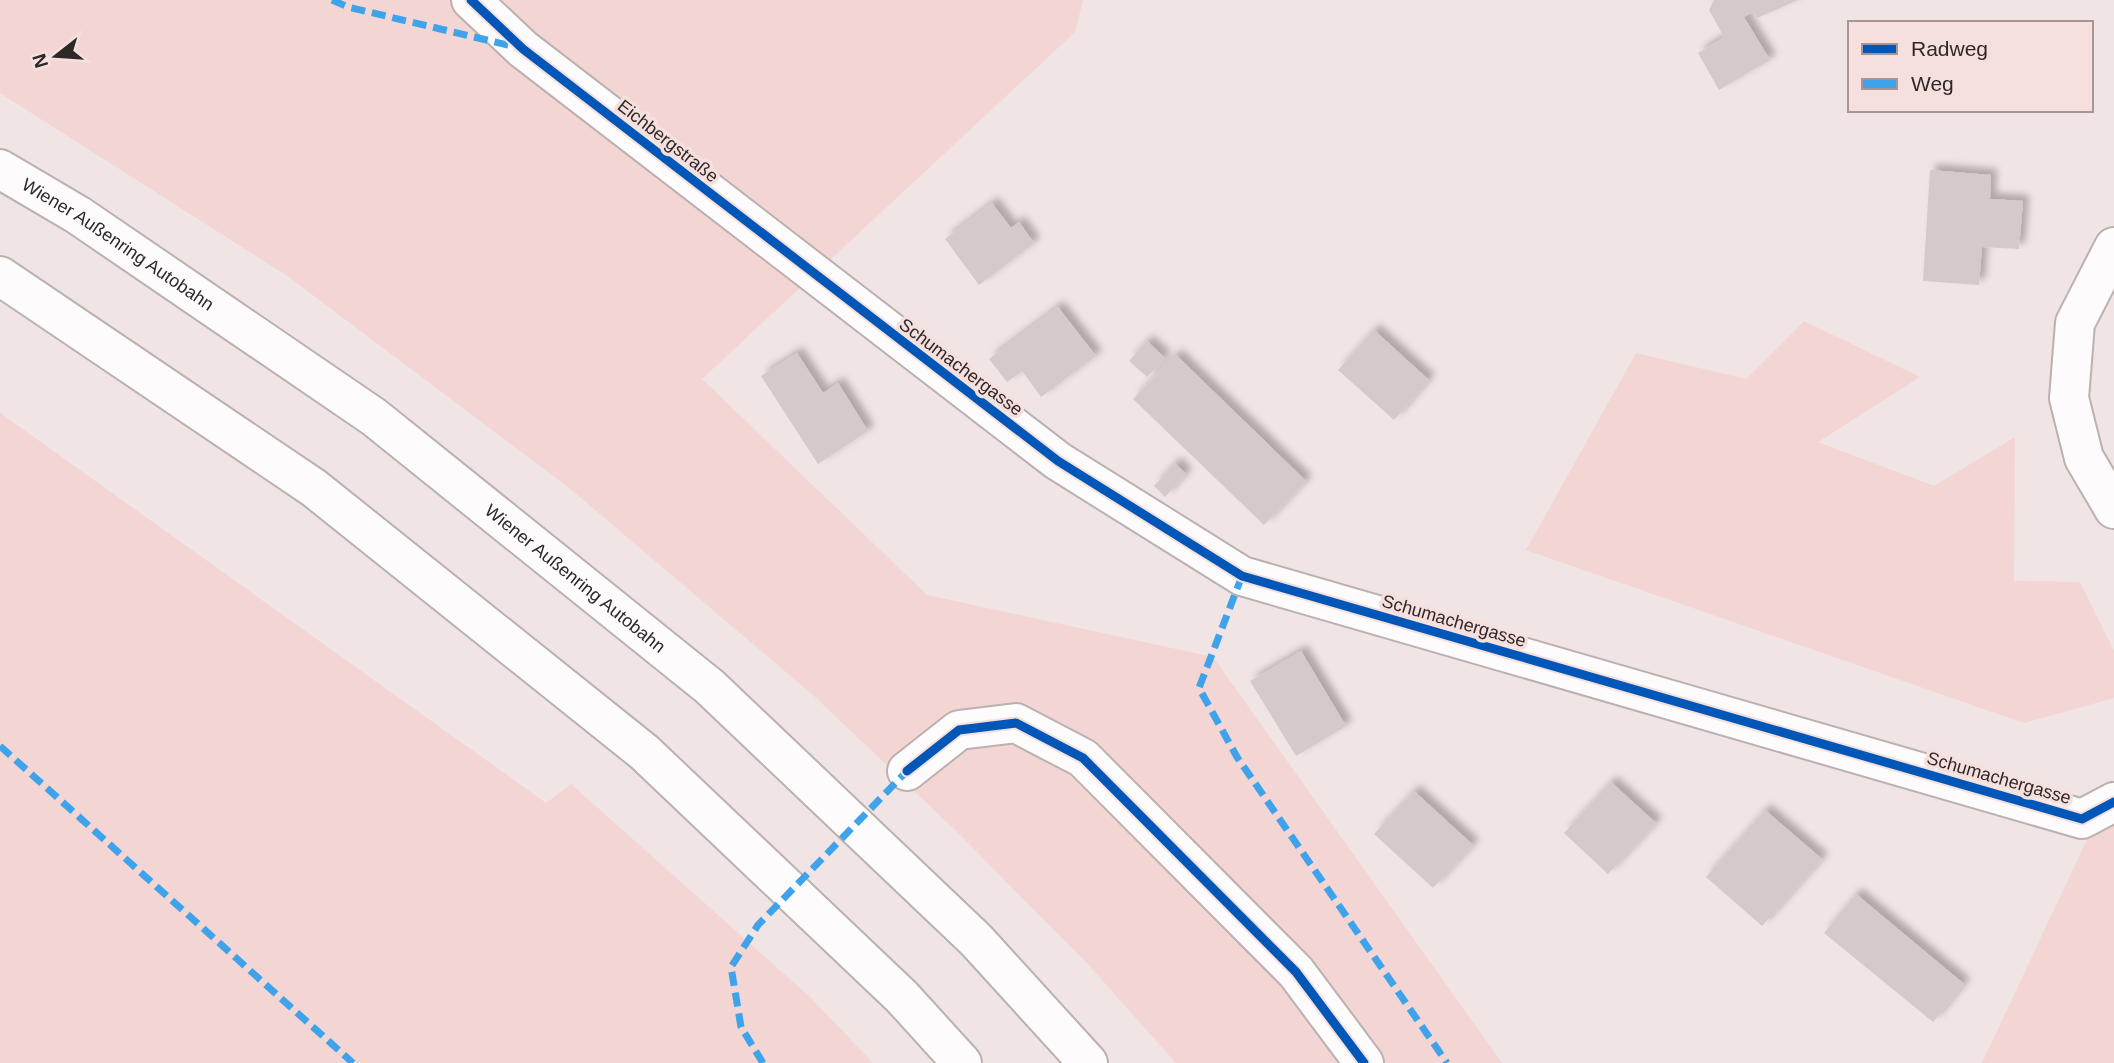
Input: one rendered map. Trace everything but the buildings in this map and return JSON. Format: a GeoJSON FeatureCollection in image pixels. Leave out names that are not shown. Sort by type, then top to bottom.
{"type":"FeatureCollection","features":[{"type":"Feature","properties":{"kind":"main road","name":"Eichbergstraße"},"geometry":{"type":"LineString","coordinates":[[471,0],[523,49],[851,302]]}},
{"type":"Feature","properties":{"kind":"main road","name":"Wiener Außenring Autobahn"},"geometry":{"type":"LineString","coordinates":[[0,169],[78,215],[374,417],[709,687],[976,940],[1088,1063]]}},
{"type":"Feature","properties":{"kind":"main road"},"geometry":{"type":"LineString","coordinates":[[2114,247],[2075,323],[2069,398],[2084,458],[2114,509]]}},
{"type":"Feature","properties":{"kind":"main road"},"geometry":{"type":"LineString","coordinates":[[0,276],[314,488],[644,752],[902,997],[962,1063]]}},
{"type":"Feature","properties":{"kind":"main road","name":"Schumachergasse"},"geometry":{"type":"LineString","coordinates":[[851,302],[1058,461],[1242,576],[2082,819],[2114,802]]}},
{"type":"Feature","properties":{"kind":"main road"},"geometry":{"type":"LineString","coordinates":[[907,771],[959,730],[1016,723],[1083,758],[1296,972],[1364,1063]]}},
{"type":"Feature","properties":{"kind":"shaded area"},"geometry":{"type":"Polygon","coordinates":[[[0,0],[1083,0],[1075,32],[702,379],[927,595],[1213,657],[1502,1063],[1176,1063],[1086,962],[953,828],[813,695],[568,487],[286,275],[0,93],[0,0]]]}},
{"type":"Feature","properties":{"kind":"shaded area"},"geometry":{"type":"Polygon","coordinates":[[[1804,321],[1920,377],[1818,442],[1934,486],[2015,437],[2014,581],[2080,582],[2114,651],[2114,698],[2024,723],[1526,550],[1636,353],[1746,379],[1804,321]]]}},
{"type":"Feature","properties":{"kind":"shaded area"},"geometry":{"type":"Polygon","coordinates":[[[0,413],[546,803],[571,784],[810,997],[873,1063],[0,1063],[0,413]]]}},
{"type":"Feature","properties":{"kind":"shaded area"},"geometry":{"type":"Polygon","coordinates":[[[2114,822],[2114,1063],[1982,1063],[2090,833],[2114,822]]]}},
{"type":"Feature","properties":{"kind":"marked path"},"geometry":{"type":"LineString","coordinates":[[332,0],[348,7],[516,47]]}},
{"type":"Feature","properties":{"kind":"marked path"},"geometry":{"type":"LineString","coordinates":[[1242,576],[1199,688],[1237,757],[1447,1063]]}},
{"type":"Feature","properties":{"kind":"marked path"},"geometry":{"type":"LineString","coordinates":[[0,746],[353,1063]]}},
{"type":"Feature","properties":{"kind":"marked path"},"geometry":{"type":"LineString","coordinates":[[763,1063],[741,1027],[731,967],[758,925],[907,771]]}},
{"type":"Feature","properties":{"kind":"cycle path"},"geometry":{"type":"LineString","coordinates":[[471,0],[523,49],[1058,461],[1242,576],[2082,819],[2114,802]]}},
{"type":"Feature","properties":{"kind":"cycle path"},"geometry":{"type":"LineString","coordinates":[[907,771],[959,730],[1016,723],[1083,758],[1296,972],[1364,1063]]}}]}
